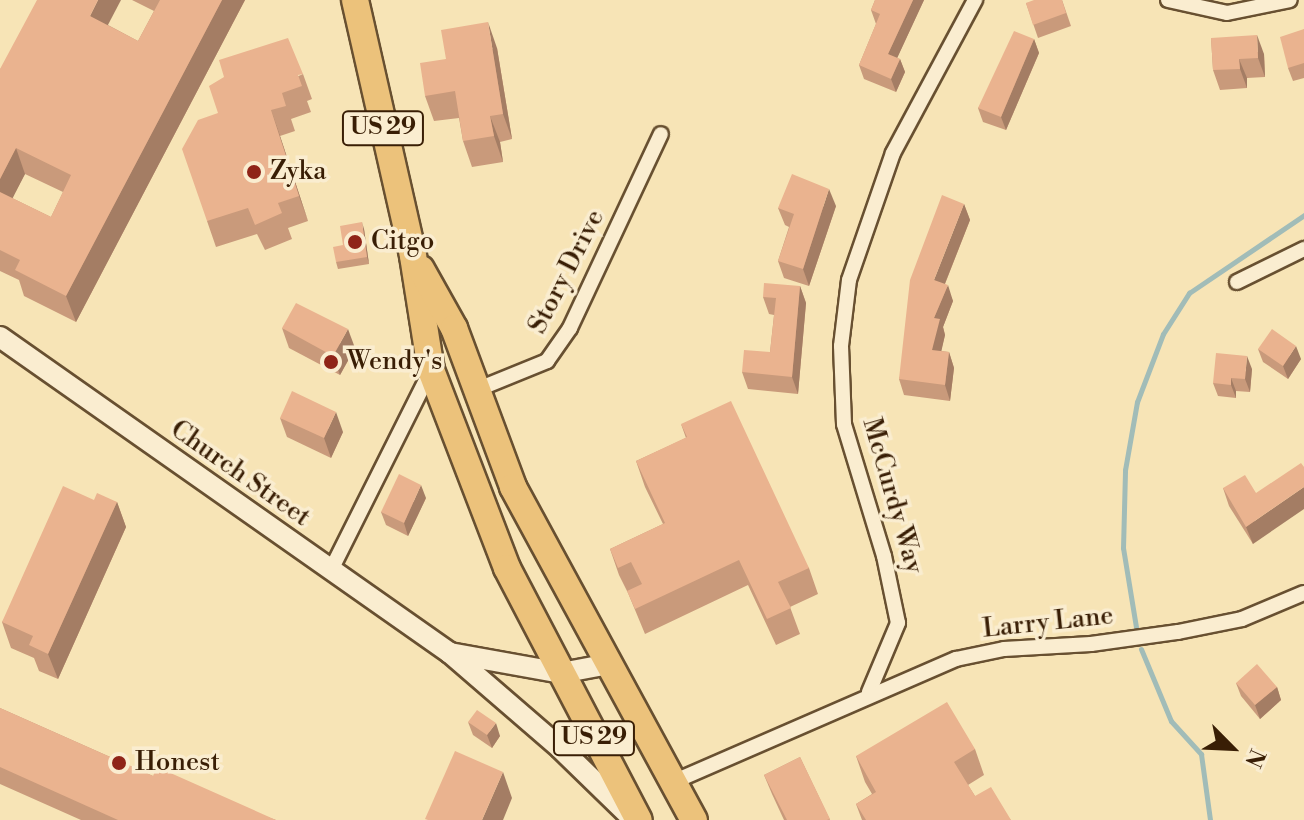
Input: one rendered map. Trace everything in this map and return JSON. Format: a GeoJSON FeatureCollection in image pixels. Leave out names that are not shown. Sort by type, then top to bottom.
{"type":"FeatureCollection","features":[{"type":"Feature","properties":{"kind":"highway","name":"US 29"},"geometry":{"type":"LineString","coordinates":[[355,0],[413,256],[431,370],[507,568],[636,820]]}},
{"type":"Feature","properties":{"kind":"highway","name":"US 29"},"geometry":{"type":"LineString","coordinates":[[413,256],[454,328],[513,487],[694,820]]}},
{"type":"Feature","properties":{"kind":"main road","name":"Church Street"},"geometry":{"type":"LineString","coordinates":[[0,337],[450,653],[560,748],[636,820]]}},
{"type":"Feature","properties":{"kind":"main road","name":"Church Street"},"geometry":{"type":"LineString","coordinates":[[450,653],[561,673],[609,664]]}},
{"type":"Feature","properties":{"kind":"street","name":"McCurdy Way"},"geometry":{"type":"LineString","coordinates":[[869,692],[898,623],[884,556],[844,424],[841,346],[849,280],[893,153],[975,0]]}},
{"type":"Feature","properties":{"kind":"street"},"geometry":{"type":"LineString","coordinates":[[1168,0],[1227,13],[1290,0]]}},
{"type":"Feature","properties":{"kind":"street","name":"Story Drive"},"geometry":{"type":"LineString","coordinates":[[476,390],[547,361],[570,328],[661,134]]}},
{"type":"Feature","properties":{"kind":"street"},"geometry":{"type":"LineString","coordinates":[[1237,282],[1304,249]]}},
{"type":"Feature","properties":{"kind":"street"},"geometry":{"type":"LineString","coordinates":[[331,570],[431,370]]}},
{"type":"Feature","properties":{"kind":"street","name":"Larry Lane"},"geometry":{"type":"LineString","coordinates":[[673,782],[869,692],[956,659],[1004,649],[1091,644],[1191,629],[1242,619],[1304,593]]}},
{"type":"Feature","properties":{"kind":"building"},"geometry":{"type":"Polygon","coordinates":[[[37,0],[98,0],[90,16],[138,41],[160,0],[222,0],[66,296],[15,270],[20,260],[0,250],[0,192],[51,217],[71,175],[16,148],[0,179],[0,69],[37,0]]]}},
{"type":"Feature","properties":{"kind":"building"},"geometry":{"type":"Polygon","coordinates":[[[875,0],[913,0],[888,54],[900,59],[891,79],[859,65],[880,14],[871,10],[875,0]]]}},
{"type":"Feature","properties":{"kind":"building"},"geometry":{"type":"Polygon","coordinates":[[[1062,0],[1066,13],[1033,25],[1026,3],[1062,0]]]}},
{"type":"Feature","properties":{"kind":"building"},"geometry":{"type":"Polygon","coordinates":[[[488,22],[503,114],[490,116],[494,136],[463,141],[455,91],[425,96],[420,63],[446,59],[441,30],[488,22]]]}},
{"type":"Feature","properties":{"kind":"building"},"geometry":{"type":"Polygon","coordinates":[[[1304,29],[1304,63],[1288,68],[1280,37],[1304,29]]]}},
{"type":"Feature","properties":{"kind":"building"},"geometry":{"type":"Polygon","coordinates":[[[1014,31],[1034,39],[1001,117],[978,108],[1014,31]]]}},
{"type":"Feature","properties":{"kind":"building"},"geometry":{"type":"Polygon","coordinates":[[[1257,35],[1258,58],[1239,59],[1240,69],[1213,70],[1211,38],[1257,35]]]}},
{"type":"Feature","properties":{"kind":"building"},"geometry":{"type":"Polygon","coordinates":[[[288,38],[303,74],[298,75],[302,86],[282,93],[286,106],[271,110],[299,196],[278,203],[282,213],[255,225],[248,208],[207,221],[182,149],[198,120],[218,113],[209,86],[224,77],[219,60],[288,38]]]}},
{"type":"Feature","properties":{"kind":"building"},"geometry":{"type":"Polygon","coordinates":[[[792,174],[829,189],[803,269],[778,261],[794,214],[778,208],[792,174]]]}},
{"type":"Feature","properties":{"kind":"building"},"geometry":{"type":"Polygon","coordinates":[[[942,195],[964,204],[934,280],[948,285],[934,318],[940,319],[932,350],[949,352],[945,385],[899,379],[910,280],[942,195]]]}},
{"type":"Feature","properties":{"kind":"building","name":"Citgo"},"geometry":{"type":"Polygon","coordinates":[[[362,222],[367,257],[336,262],[333,247],[343,245],[340,226],[362,222]]]}},
{"type":"Feature","properties":{"kind":"building"},"geometry":{"type":"Polygon","coordinates":[[[764,283],[800,286],[792,377],[742,372],[744,350],[770,352],[776,298],[763,297],[764,283]]]}},
{"type":"Feature","properties":{"kind":"building"},"geometry":{"type":"Polygon","coordinates":[[[296,303],[348,329],[333,356],[282,328],[296,303]]]}},
{"type":"Feature","properties":{"kind":"building"},"geometry":{"type":"Polygon","coordinates":[[[1272,329],[1296,346],[1283,366],[1258,349],[1272,329]]]}},
{"type":"Feature","properties":{"kind":"building"},"geometry":{"type":"Polygon","coordinates":[[[1216,353],[1247,356],[1245,379],[1231,378],[1231,385],[1213,383],[1216,353]]]}},
{"type":"Feature","properties":{"kind":"building"},"geometry":{"type":"Polygon","coordinates":[[[292,391],[336,412],[324,438],[280,418],[292,391]]]}},
{"type":"Feature","properties":{"kind":"building"},"geometry":{"type":"Polygon","coordinates":[[[731,401],[809,568],[778,582],[791,608],[767,619],[739,560],[635,609],[627,591],[642,584],[631,562],[618,568],[610,549],[665,523],[636,461],[687,437],[681,424],[731,401]]]}},
{"type":"Feature","properties":{"kind":"building"},"geometry":{"type":"Polygon","coordinates":[[[1301,463],[1304,467],[1304,487],[1246,527],[1223,488],[1245,475],[1256,493],[1301,463]]]}},
{"type":"Feature","properties":{"kind":"building"},"geometry":{"type":"Polygon","coordinates":[[[399,474],[421,485],[404,523],[381,512],[399,474]]]}},
{"type":"Feature","properties":{"kind":"building"},"geometry":{"type":"Polygon","coordinates":[[[63,486],[94,500],[97,493],[117,502],[48,654],[29,645],[33,636],[2,622],[63,486]]]}},
{"type":"Feature","properties":{"kind":"building"},"geometry":{"type":"Polygon","coordinates":[[[1257,664],[1277,687],[1255,705],[1236,683],[1257,664]]]}},
{"type":"Feature","properties":{"kind":"building"},"geometry":{"type":"Polygon","coordinates":[[[947,702],[975,749],[954,762],[975,796],[991,787],[1011,820],[866,820],[856,804],[876,792],[856,756],[947,702]]]}},
{"type":"Feature","properties":{"kind":"building"},"geometry":{"type":"Polygon","coordinates":[[[0,708],[153,776],[157,767],[276,820],[118,820],[0,767],[0,708]]]}},
{"type":"Feature","properties":{"kind":"building"},"geometry":{"type":"Polygon","coordinates":[[[477,710],[496,723],[487,735],[468,722],[477,710]]]}},
{"type":"Feature","properties":{"kind":"building"},"geometry":{"type":"Polygon","coordinates":[[[455,751],[503,772],[482,820],[425,819],[455,751]]]}},
{"type":"Feature","properties":{"kind":"building"},"geometry":{"type":"Polygon","coordinates":[[[800,757],[830,819],[787,820],[764,775],[800,757]]]}},
{"type":"Feature","properties":{"kind":"waterway"},"geometry":{"type":"LineString","coordinates":[[1136,627],[1123,548],[1125,470],[1137,402],[1163,334],[1189,293],[1304,215]]}},
{"type":"Feature","properties":{"kind":"waterway"},"geometry":{"type":"LineString","coordinates":[[1141,649],[1171,721],[1201,754],[1210,820]]}},
{"type":"Feature","properties":{"kind":"place","name":"Zyka"},"geometry":{"type":"Point","coordinates":[254,172]}},
{"type":"Feature","properties":{"kind":"place","name":"Citgo"},"geometry":{"type":"Point","coordinates":[355,242]}},
{"type":"Feature","properties":{"kind":"place","name":"Wendy's"},"geometry":{"type":"Point","coordinates":[331,362]}},
{"type":"Feature","properties":{"kind":"place","name":"Honest"},"geometry":{"type":"Point","coordinates":[119,763]}}]}
